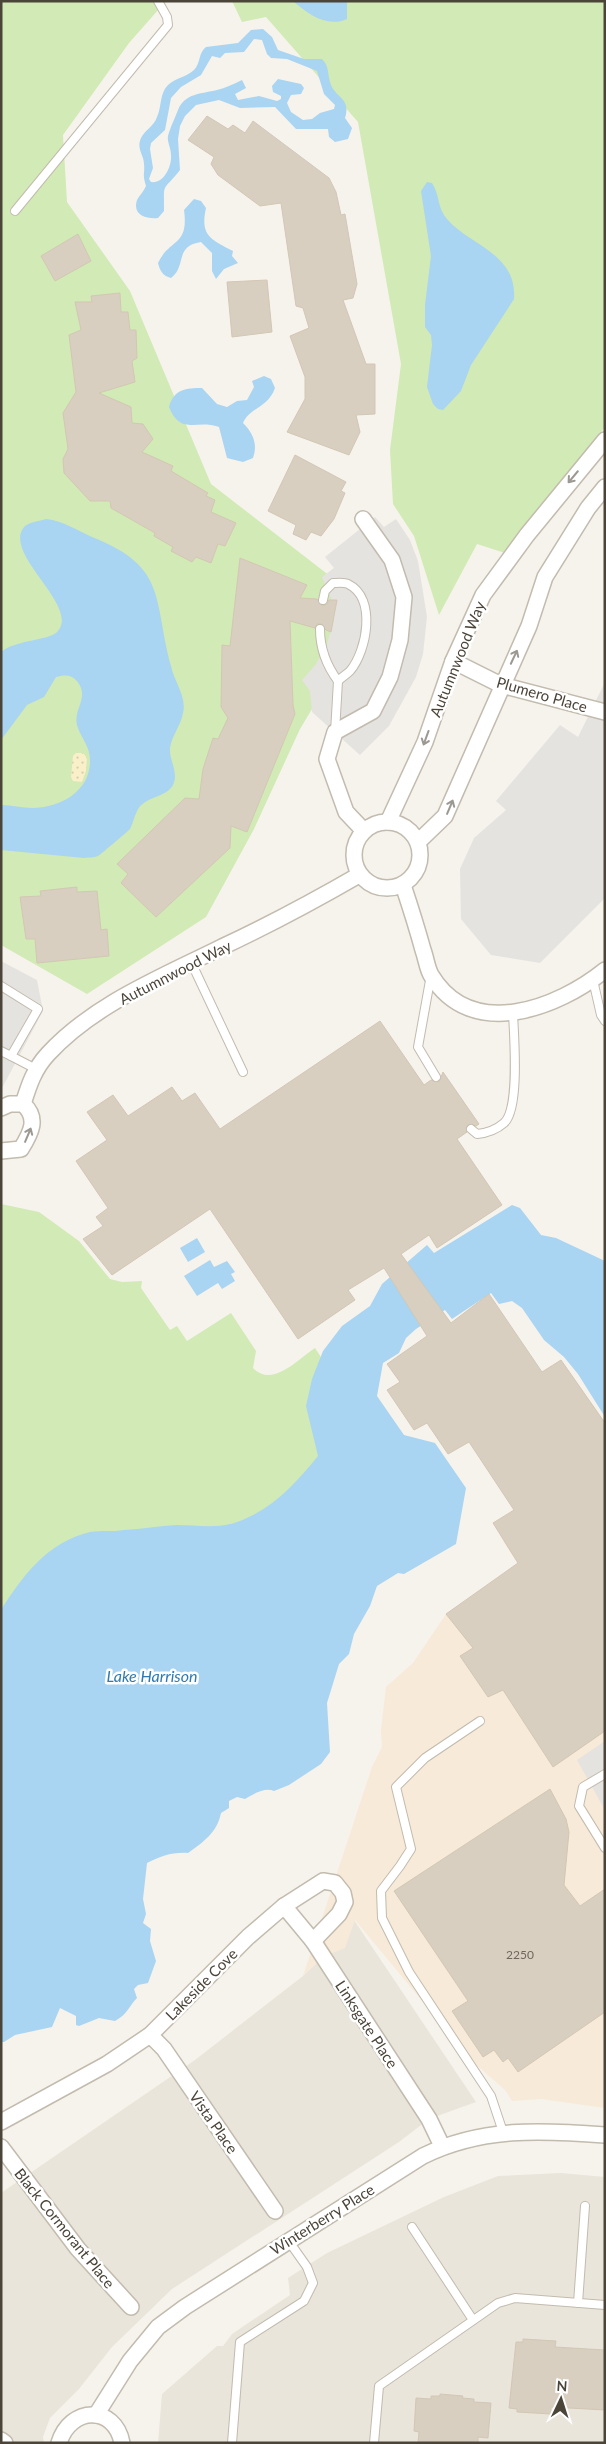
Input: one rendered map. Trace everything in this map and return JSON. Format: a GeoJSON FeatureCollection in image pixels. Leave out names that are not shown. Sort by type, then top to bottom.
{"type":"FeatureCollection","features":[{"type":"Feature","properties":{"kind":"street","name":"Autumnwood Way"},"geometry":{"type":"LineString","coordinates":[[388,822],[424,742],[453,661],[483,595],[533,527],[605,440]]}},
{"type":"Feature","properties":{"kind":"street"},"geometry":{"type":"LineString","coordinates":[[418,842],[445,816],[529,626],[545,577],[588,508],[605,487]]}},
{"type":"Feature","properties":{"kind":"street"},"geometry":{"type":"LineString","coordinates":[[363,518],[392,560],[404,597],[400,640],[390,677],[373,712],[335,732],[328,759],[346,812],[364,831]]}},
{"type":"Feature","properties":{"kind":"street","name":"Plumero Place"},"geometry":{"type":"LineString","coordinates":[[453,661],[502,685],[605,712]]}},
{"type":"Feature","properties":{"kind":"street"},"geometry":{"type":"LineString","coordinates":[[388,822],[405,828],[418,842],[419,863],[412,877],[403,885],[378,888],[368,883],[360,875],[354,863],[353,851],[357,840],[364,831],[376,823],[388,822]]}},
{"type":"Feature","properties":{"kind":"street","name":"Autumnwood Way"},"geometry":{"type":"LineString","coordinates":[[24,1104],[36,1069],[48,1054],[73,1030],[107,1006],[191,962],[296,911],[360,875]]}},
{"type":"Feature","properties":{"kind":"street"},"geometry":{"type":"LineString","coordinates":[[403,885],[431,975],[446,993],[465,1007],[488,1013],[513,1014],[552,1001],[599,975]]}},
{"type":"Feature","properties":{"kind":"street"},"geometry":{"type":"LineString","coordinates":[[1,1152],[20,1149],[29,1136],[34,1119],[30,1110],[24,1104],[2,1106]]}},
{"type":"Feature","properties":{"kind":"street","name":"Lakeside Cove"},"geometry":{"type":"LineString","coordinates":[[1,2122],[107,2064],[150,2036],[248,1938],[284,1906],[323,1881],[335,1883],[345,1902],[338,1914],[313,1941]]}},
{"type":"Feature","properties":{"kind":"street","name":"Linksgate Place"},"geometry":{"type":"LineString","coordinates":[[284,1906],[313,1941],[429,2119],[442,2146]]}},
{"type":"Feature","properties":{"kind":"street","name":"Vista Place"},"geometry":{"type":"LineString","coordinates":[[150,2036],[164,2049],[275,2211]]}},
{"type":"Feature","properties":{"kind":"street","name":"Winterberry Place"},"geometry":{"type":"LineString","coordinates":[[96,2415],[130,2361],[158,2327],[185,2307],[288,2240],[423,2156],[442,2146],[474,2137],[503,2132],[556,2131],[605,2135]]}},
{"type":"Feature","properties":{"kind":"street","name":"Black Cormorant Place"},"geometry":{"type":"LineString","coordinates":[[1,2147],[78,2249],[131,2307]]}},
{"type":"Feature","properties":{"kind":"street"},"geometry":{"type":"LineString","coordinates":[[59,2443],[62,2431],[69,2422],[85,2415],[96,2415],[114,2425],[122,2443]]}},
{"type":"Feature","properties":{"kind":"street"},"geometry":{"type":"LineString","coordinates":[[1,2440],[5,2443]]}},
{"type":"Feature","properties":{"kind":"lane"},"geometry":{"type":"LineString","coordinates":[[15,211],[168,25],[167,17],[158,1]]}},
{"type":"Feature","properties":{"kind":"lane"},"geometry":{"type":"LineString","coordinates":[[323,600],[325,591],[333,583],[348,584],[363,597],[365,607],[367,622],[363,646],[351,670],[338,681]]}},
{"type":"Feature","properties":{"kind":"lane"},"geometry":{"type":"LineString","coordinates":[[320,629],[320,644],[330,671],[338,681],[335,732]]}},
{"type":"Feature","properties":{"kind":"lane"},"geometry":{"type":"LineString","coordinates":[[191,962],[243,1072]]}},
{"type":"Feature","properties":{"kind":"lane"},"geometry":{"type":"LineString","coordinates":[[431,975],[418,1047],[436,1077]]}},
{"type":"Feature","properties":{"kind":"lane"},"geometry":{"type":"LineString","coordinates":[[599,975],[601,1016],[605,1021]]}},
{"type":"Feature","properties":{"kind":"lane"},"geometry":{"type":"LineString","coordinates":[[1,986],[38,1009],[11,1056]]}},
{"type":"Feature","properties":{"kind":"lane"},"geometry":{"type":"LineString","coordinates":[[471,1129],[477,1134],[488,1133],[506,1122],[514,1098],[513,1014]]}},
{"type":"Feature","properties":{"kind":"lane"},"geometry":{"type":"LineString","coordinates":[[1,1051],[36,1069]]}},
{"type":"Feature","properties":{"kind":"lane"},"geometry":{"type":"LineString","coordinates":[[480,1721],[425,1758],[396,1787],[410,1849],[400,1866],[380,1891],[382,1918],[406,1964],[491,2096],[503,2132]]}},
{"type":"Feature","properties":{"kind":"lane"},"geometry":{"type":"LineString","coordinates":[[605,1774],[583,1787],[579,1806],[605,1848]]}},
{"type":"Feature","properties":{"kind":"lane"},"geometry":{"type":"LineString","coordinates":[[578,2303],[585,2206]]}},
{"type":"Feature","properties":{"kind":"lane"},"geometry":{"type":"LineString","coordinates":[[412,2227],[474,2320]]}},
{"type":"Feature","properties":{"kind":"lane"},"geometry":{"type":"LineString","coordinates":[[232,2443],[240,2342],[304,2301],[313,2283],[306,2267],[288,2240]]}},
{"type":"Feature","properties":{"kind":"lane"},"geometry":{"type":"LineString","coordinates":[[374,2443],[379,2386],[498,2303],[515,2298],[605,2305]]}},
{"type":"Feature","properties":{"kind":"shaded area"},"geometry":{"type":"Polygon","coordinates":[[[375,517],[384,527],[396,519],[410,540],[418,561],[427,617],[423,654],[416,677],[389,726],[360,755],[312,712],[310,691],[302,680],[316,664],[327,644],[334,620],[331,598],[322,577],[334,568],[325,557],[375,517]]]}},
{"type":"Feature","properties":{"kind":"shaded area"},"geometry":{"type":"Polygon","coordinates":[[[605,682],[605,898],[540,963],[491,955],[461,919],[460,869],[474,838],[506,810],[496,801],[560,725],[578,737],[605,682]]]}},
{"type":"Feature","properties":{"kind":"shaded area"},"geometry":{"type":"Polygon","coordinates":[[[1,961],[37,980],[43,1011],[1,1090],[1,961]]]}},
{"type":"Feature","properties":{"kind":"shaded area"},"geometry":{"type":"Polygon","coordinates":[[[605,1473],[605,2108],[541,2099],[512,2101],[505,2090],[472,2061],[355,1920],[345,1948],[323,1957],[303,1976],[372,1767],[382,1747],[381,1730],[386,1687],[413,1663],[446,1614],[518,1564],[503,1541],[605,1473]]]}},
{"type":"Feature","properties":{"kind":"shaded area"},"geometry":{"type":"Polygon","coordinates":[[[605,1741],[605,1810],[577,1760],[605,1741]]]}},
{"type":"Feature","properties":{"kind":"shaded area"},"geometry":{"type":"Polygon","coordinates":[[[354,1920],[476,2102],[429,2119],[399,2142],[172,2289],[112,2347],[79,2389],[50,2418],[43,2437],[44,2443],[1,2443],[1,2193],[195,2060],[303,1976],[323,1957],[354,1920]]]}},
{"type":"Feature","properties":{"kind":"shaded area"},"geometry":{"type":"Polygon","coordinates":[[[561,2173],[605,2177],[605,2443],[158,2443],[162,2394],[217,2346],[223,2346],[232,2334],[290,2295],[288,2278],[327,2253],[444,2197],[498,2176],[561,2173]]]}},
{"type":"Feature","properties":{"kind":"green space"},"geometry":{"type":"Polygon","coordinates":[[[1,1],[166,1],[129,43],[63,135],[67,202],[130,291],[211,484],[348,590],[342,659],[300,729],[254,829],[206,917],[87,994],[1,945],[1,1]]]}},
{"type":"Feature","properties":{"kind":"green space"},"geometry":{"type":"Polygon","coordinates":[[[232,1],[605,1],[605,427],[508,554],[477,544],[439,615],[414,536],[393,504],[390,450],[401,364],[358,122],[266,17],[242,22],[232,1]]]}},
{"type":"Feature","properties":{"kind":"green space"},"geometry":{"type":"Polygon","coordinates":[[[1,1204],[39,1212],[79,1241],[110,1279],[122,1282],[142,1281],[141,1288],[170,1330],[177,1326],[187,1341],[231,1313],[256,1351],[253,1368],[260,1373],[276,1374],[315,1348],[351,1403],[357,1430],[1,1877],[1,1204]]]}},
{"type":"Feature","properties":{"kind":"sand"},"geometry":{"type":"Polygon","coordinates":[[[76,753],[83,753],[87,758],[86,771],[82,782],[73,781],[71,777],[73,756],[76,753]]]}},
{"type":"Feature","properties":{"kind":"water"},"geometry":{"type":"Polygon","coordinates":[[[293,1],[347,1],[347,19],[332,22],[325,21],[311,15],[293,1]]]}},
{"type":"Feature","properties":{"kind":"water"},"geometry":{"type":"Polygon","coordinates":[[[263,29],[272,37],[278,50],[304,59],[322,59],[325,62],[331,85],[345,102],[345,118],[352,128],[348,139],[335,142],[329,137],[328,129],[296,129],[275,107],[240,108],[219,100],[196,105],[185,116],[180,126],[178,139],[180,170],[164,190],[164,211],[158,218],[145,217],[139,213],[136,205],[146,186],[140,142],[143,135],[156,120],[165,89],[171,83],[194,70],[203,49],[238,43],[251,30],[263,29]],[[254,39],[244,52],[225,53],[220,58],[212,56],[201,75],[181,87],[171,98],[165,130],[151,143],[153,168],[149,179],[151,182],[160,180],[169,169],[171,152],[168,136],[170,130],[181,104],[194,95],[220,89],[242,80],[246,88],[235,94],[238,100],[259,96],[277,101],[281,99],[281,96],[273,92],[272,86],[278,79],[301,84],[304,88],[301,94],[291,95],[287,103],[291,112],[303,120],[312,119],[320,113],[334,109],[335,105],[324,94],[317,71],[287,59],[271,58],[267,54],[262,40],[254,39]]]}},
{"type":"Feature","properties":{"kind":"water"},"geometry":{"type":"Polygon","coordinates":[[[427,182],[432,183],[435,188],[447,219],[500,261],[508,271],[513,283],[514,299],[471,365],[461,391],[443,410],[438,409],[433,404],[427,387],[432,345],[431,335],[425,327],[425,305],[431,256],[421,191],[427,182]]]}},
{"type":"Feature","properties":{"kind":"water"},"geometry":{"type":"Polygon","coordinates":[[[194,199],[201,201],[206,208],[204,224],[209,235],[218,243],[233,251],[232,256],[238,263],[224,269],[216,279],[212,271],[212,253],[201,242],[187,248],[179,268],[171,278],[162,273],[158,263],[181,236],[185,222],[184,210],[194,199]]]}},
{"type":"Feature","properties":{"kind":"water"},"geometry":{"type":"Polygon","coordinates":[[[264,376],[271,379],[275,388],[268,400],[250,414],[243,423],[252,435],[255,448],[253,458],[243,462],[227,458],[219,427],[184,424],[174,416],[169,407],[177,393],[191,388],[202,388],[217,404],[227,407],[237,401],[247,400],[254,387],[252,381],[264,376]]]}},
{"type":"Feature","properties":{"kind":"water"},"geometry":{"type":"Polygon","coordinates":[[[46,519],[64,524],[116,548],[134,560],[146,573],[158,604],[171,666],[182,695],[184,707],[170,748],[175,776],[173,785],[170,789],[140,806],[130,829],[100,855],[95,857],[84,858],[1,850],[1,805],[32,808],[53,805],[72,796],[85,781],[89,771],[89,751],[77,722],[82,699],[81,687],[70,676],[56,677],[44,697],[27,705],[1,740],[1,652],[16,645],[54,634],[58,631],[62,620],[59,607],[51,593],[30,564],[23,550],[20,537],[25,526],[46,519]]]}},
{"type":"Feature","properties":{"kind":"water","name":"Lake Harrison"},"geometry":{"type":"Polygon","coordinates":[[[512,1205],[520,1208],[541,1235],[556,1238],[605,1261],[605,1417],[578,1374],[564,1357],[544,1340],[522,1308],[512,1301],[499,1304],[491,1293],[452,1319],[445,1310],[406,1338],[399,1353],[383,1363],[377,1396],[404,1435],[435,1443],[466,1488],[456,1544],[404,1574],[398,1573],[377,1586],[370,1606],[354,1634],[349,1654],[339,1664],[327,1703],[330,1752],[321,1764],[289,1785],[274,1791],[259,1792],[245,1799],[237,1797],[229,1801],[229,1808],[221,1813],[213,1832],[199,1845],[188,1853],[167,1855],[147,1863],[143,1899],[146,1914],[143,1923],[151,1929],[150,1941],[156,1961],[148,1983],[138,1985],[134,1989],[137,1998],[125,2013],[115,2021],[99,2018],[79,2026],[76,2025],[76,2016],[60,2008],[52,2027],[15,2035],[1,2042],[1,1610],[18,1584],[38,1562],[61,1543],[75,1537],[94,1531],[120,1531],[170,1525],[207,1526],[230,1524],[250,1517],[272,1503],[292,1486],[318,1456],[306,1406],[312,1379],[323,1351],[342,1326],[370,1306],[382,1284],[427,1245],[434,1253],[512,1205]]]}},
{"type":"Feature","properties":{"kind":"water"},"geometry":{"type":"Polygon","coordinates":[[[197,1238],[205,1252],[188,1262],[180,1248],[197,1238]]]}},
{"type":"Feature","properties":{"kind":"water"},"geometry":{"type":"Polygon","coordinates":[[[210,1260],[214,1267],[227,1261],[235,1272],[231,1274],[235,1281],[222,1289],[218,1283],[197,1296],[184,1276],[210,1260]]]}},
{"type":"Feature","properties":{"kind":"building"},"geometry":{"type":"Polygon","coordinates":[[[207,116],[228,129],[233,125],[245,133],[253,121],[329,178],[336,192],[341,215],[345,214],[357,284],[353,298],[343,300],[366,364],[375,364],[375,414],[356,415],[360,432],[349,455],[287,432],[305,399],[305,377],[290,336],[309,328],[303,308],[296,306],[281,203],[260,206],[218,175],[211,164],[214,157],[188,140],[207,116]]]}},
{"type":"Feature","properties":{"kind":"building"},"geometry":{"type":"Polygon","coordinates":[[[78,234],[91,261],[55,281],[41,256],[78,234]]]}},
{"type":"Feature","properties":{"kind":"building"},"geometry":{"type":"Polygon","coordinates":[[[267,280],[272,332],[232,337],[227,282],[267,280]]]}},
{"type":"Feature","properties":{"kind":"building"},"geometry":{"type":"Polygon","coordinates":[[[120,293],[121,312],[128,312],[130,330],[136,330],[137,358],[132,361],[135,382],[99,393],[131,407],[132,423],[143,424],[153,439],[142,452],[173,466],[171,471],[208,493],[206,496],[215,500],[211,512],[236,523],[225,546],[218,544],[211,563],[196,557],[192,562],[171,551],[173,547],[154,536],[155,533],[111,508],[110,501],[90,501],[64,473],[63,459],[68,449],[63,413],[76,392],[69,335],[81,330],[75,302],[92,302],[91,296],[120,293]]]}},
{"type":"Feature","properties":{"kind":"building"},"geometry":{"type":"Polygon","coordinates":[[[295,455],[346,482],[341,491],[345,493],[334,519],[321,536],[311,532],[306,540],[293,534],[296,525],[268,511],[295,455]]]}},
{"type":"Feature","properties":{"kind":"building"},"geometry":{"type":"Polygon","coordinates":[[[240,558],[307,585],[300,598],[317,599],[322,606],[327,604],[329,600],[337,600],[331,632],[326,630],[322,624],[317,624],[315,628],[290,621],[293,705],[295,714],[247,832],[231,826],[230,848],[156,917],[121,883],[128,874],[117,864],[185,798],[199,799],[203,769],[213,738],[218,739],[228,718],[221,707],[222,645],[230,646],[240,558]]]}},
{"type":"Feature","properties":{"kind":"building"},"geometry":{"type":"Polygon","coordinates":[[[77,887],[77,892],[97,891],[101,930],[107,929],[109,956],[37,963],[35,939],[26,939],[20,897],[41,896],[40,891],[77,887]]]}},
{"type":"Feature","properties":{"kind":"building"},"geometry":{"type":"Polygon","coordinates":[[[380,1021],[424,1085],[431,1080],[439,1082],[443,1072],[479,1124],[476,1126],[469,1124],[466,1128],[467,1132],[457,1139],[502,1205],[437,1248],[429,1235],[401,1254],[451,1323],[489,1294],[542,1372],[561,1360],[605,1423],[605,1731],[553,1767],[503,1690],[488,1697],[460,1656],[473,1648],[446,1614],[518,1563],[493,1523],[514,1510],[469,1442],[448,1454],[427,1423],[414,1430],[387,1390],[400,1382],[387,1364],[427,1336],[384,1268],[348,1290],[355,1300],[298,1339],[210,1209],[112,1275],[83,1239],[103,1226],[96,1217],[108,1208],[76,1161],[107,1140],[87,1112],[113,1095],[128,1116],[172,1087],[182,1101],[195,1093],[220,1129],[380,1021]]]}},
{"type":"Feature","properties":{"kind":"building"},"geometry":{"type":"Polygon","coordinates":[[[550,1789],[566,1819],[569,1832],[564,1885],[580,1906],[605,1889],[605,2012],[518,2072],[508,2058],[503,2062],[494,2050],[483,2057],[452,2011],[468,2001],[394,1891],[550,1789]]]}},
{"type":"Feature","properties":{"kind":"building"},"geometry":{"type":"Polygon","coordinates":[[[523,2339],[556,2341],[555,2347],[605,2350],[605,2410],[551,2407],[551,2414],[517,2412],[517,2409],[509,2408],[516,2342],[523,2342],[523,2339]]]}},
{"type":"Feature","properties":{"kind":"building"},"geometry":{"type":"Polygon","coordinates":[[[440,2394],[463,2396],[462,2398],[474,2399],[474,2402],[491,2403],[488,2438],[478,2437],[478,2443],[418,2443],[419,2432],[414,2431],[416,2398],[431,2399],[431,2396],[440,2396],[440,2394]]]}}]}
